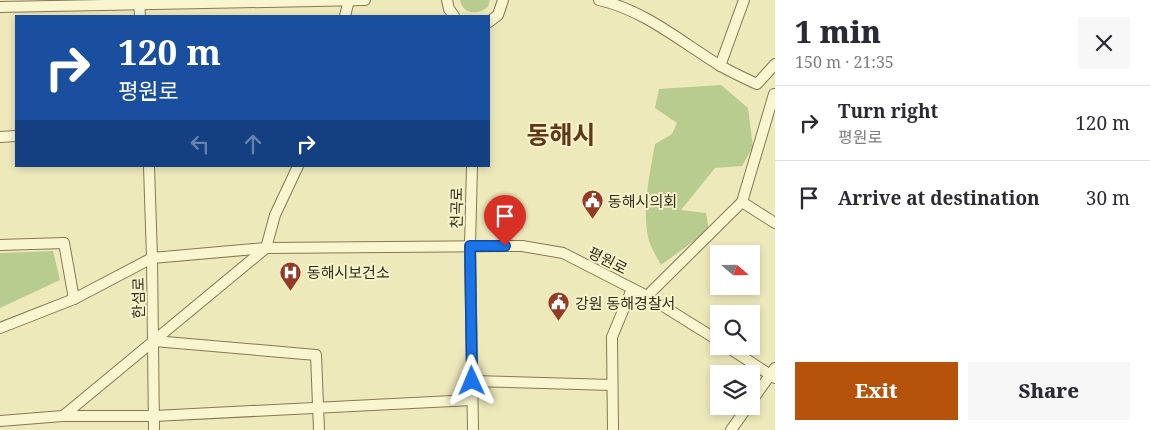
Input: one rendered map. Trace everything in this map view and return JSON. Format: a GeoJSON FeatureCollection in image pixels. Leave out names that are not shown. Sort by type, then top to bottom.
{"type":"FeatureCollection","features":[{"type":"Feature","properties":{"kind":"street"},"geometry":{"type":"LineString","coordinates":[[346,15],[350,0]]}},
{"type":"Feature","properties":{"kind":"street"},"geometry":{"type":"LineString","coordinates":[[0,7],[139,2],[365,0]]}},
{"type":"Feature","properties":{"kind":"street"},"geometry":{"type":"LineString","coordinates":[[447,0],[448,8],[453,15]]}},
{"type":"Feature","properties":{"kind":"street"},"geometry":{"type":"LineString","coordinates":[[490,21],[498,15],[503,0]]}},
{"type":"Feature","properties":{"kind":"street"},"geometry":{"type":"LineString","coordinates":[[599,0],[609,2],[642,16],[720,66],[774,94],[742,202],[647,296]]}},
{"type":"Feature","properties":{"kind":"street"},"geometry":{"type":"LineString","coordinates":[[720,66],[744,0]]}},
{"type":"Feature","properties":{"kind":"street"},"geometry":{"type":"LineString","coordinates":[[139,2],[140,15]]}},
{"type":"Feature","properties":{"kind":"street"},"geometry":{"type":"LineString","coordinates":[[757,84],[775,64]]}},
{"type":"Feature","properties":{"kind":"street"},"geometry":{"type":"LineString","coordinates":[[0,137],[15,136]]}},
{"type":"Feature","properties":{"kind":"street","name":"한섬로"},"geometry":{"type":"LineString","coordinates":[[148,167],[154,341],[154,430]]}},
{"type":"Feature","properties":{"kind":"street"},"geometry":{"type":"LineString","coordinates":[[63,416],[266,248],[275,215],[298,167]]}},
{"type":"Feature","properties":{"kind":"street","name":"천곡로"},"geometry":{"type":"LineString","coordinates":[[472,167],[470,246],[473,430]]}},
{"type":"Feature","properties":{"kind":"street"},"geometry":{"type":"LineString","coordinates":[[742,202],[775,223]]}},
{"type":"Feature","properties":{"kind":"street"},"geometry":{"type":"LineString","coordinates":[[0,245],[64,243],[74,299]]}},
{"type":"Feature","properties":{"kind":"street","name":"평원로"},"geometry":{"type":"LineString","coordinates":[[152,258],[266,248],[522,246],[563,253],[647,296],[710,335]]}},
{"type":"Feature","properties":{"kind":"street"},"geometry":{"type":"LineString","coordinates":[[0,328],[74,299],[152,258]]}},
{"type":"Feature","properties":{"kind":"street"},"geometry":{"type":"LineString","coordinates":[[613,430],[612,337],[632,289]]}},
{"type":"Feature","properties":{"kind":"street"},"geometry":{"type":"LineString","coordinates":[[154,341],[316,355],[319,430]]}},
{"type":"Feature","properties":{"kind":"street"},"geometry":{"type":"LineString","coordinates":[[741,355],[773,374],[760,391]]}},
{"type":"Feature","properties":{"kind":"street"},"geometry":{"type":"LineString","coordinates":[[472,381],[612,385]]}},
{"type":"Feature","properties":{"kind":"street"},"geometry":{"type":"LineString","coordinates":[[0,421],[63,416],[154,416],[472,400]]}},
{"type":"Feature","properties":{"kind":"street"},"geometry":{"type":"LineString","coordinates":[[731,430],[742,415]]}},
{"type":"Feature","properties":{"kind":"green space"},"geometry":{"type":"Polygon","coordinates":[[[460,0],[490,0],[488,7],[484,10],[471,12],[464,9],[460,0]]]}},
{"type":"Feature","properties":{"kind":"green space"},"geometry":{"type":"Polygon","coordinates":[[[721,85],[748,108],[753,147],[742,166],[715,168],[681,210],[706,213],[709,230],[661,265],[648,237],[646,226],[647,190],[655,144],[672,134],[677,123],[655,108],[659,89],[721,85]]]}},
{"type":"Feature","properties":{"kind":"green space"},"geometry":{"type":"Polygon","coordinates":[[[53,251],[60,280],[0,308],[0,253],[53,251]]]}},
{"type":"Feature","properties":{"kind":"place","name":"동해시의회"},"geometry":{"type":"Point","coordinates":[592,220]}},
{"type":"Feature","properties":{"kind":"place","name":"동해시보건소"},"geometry":{"type":"Point","coordinates":[291,291]}},
{"type":"Feature","properties":{"kind":"place","name":"강원 동해경찰서"},"geometry":{"type":"Point","coordinates":[559,322]}},
{"type":"Feature","properties":{"kind":"district","name":"동해시"},"geometry":{"type":"Point","coordinates":[561,134]}},
{"type":"Feature","properties":{"kind":"route"},"geometry":{"type":"LineString","coordinates":[[472,381],[470,246],[505,246]]}}]}
